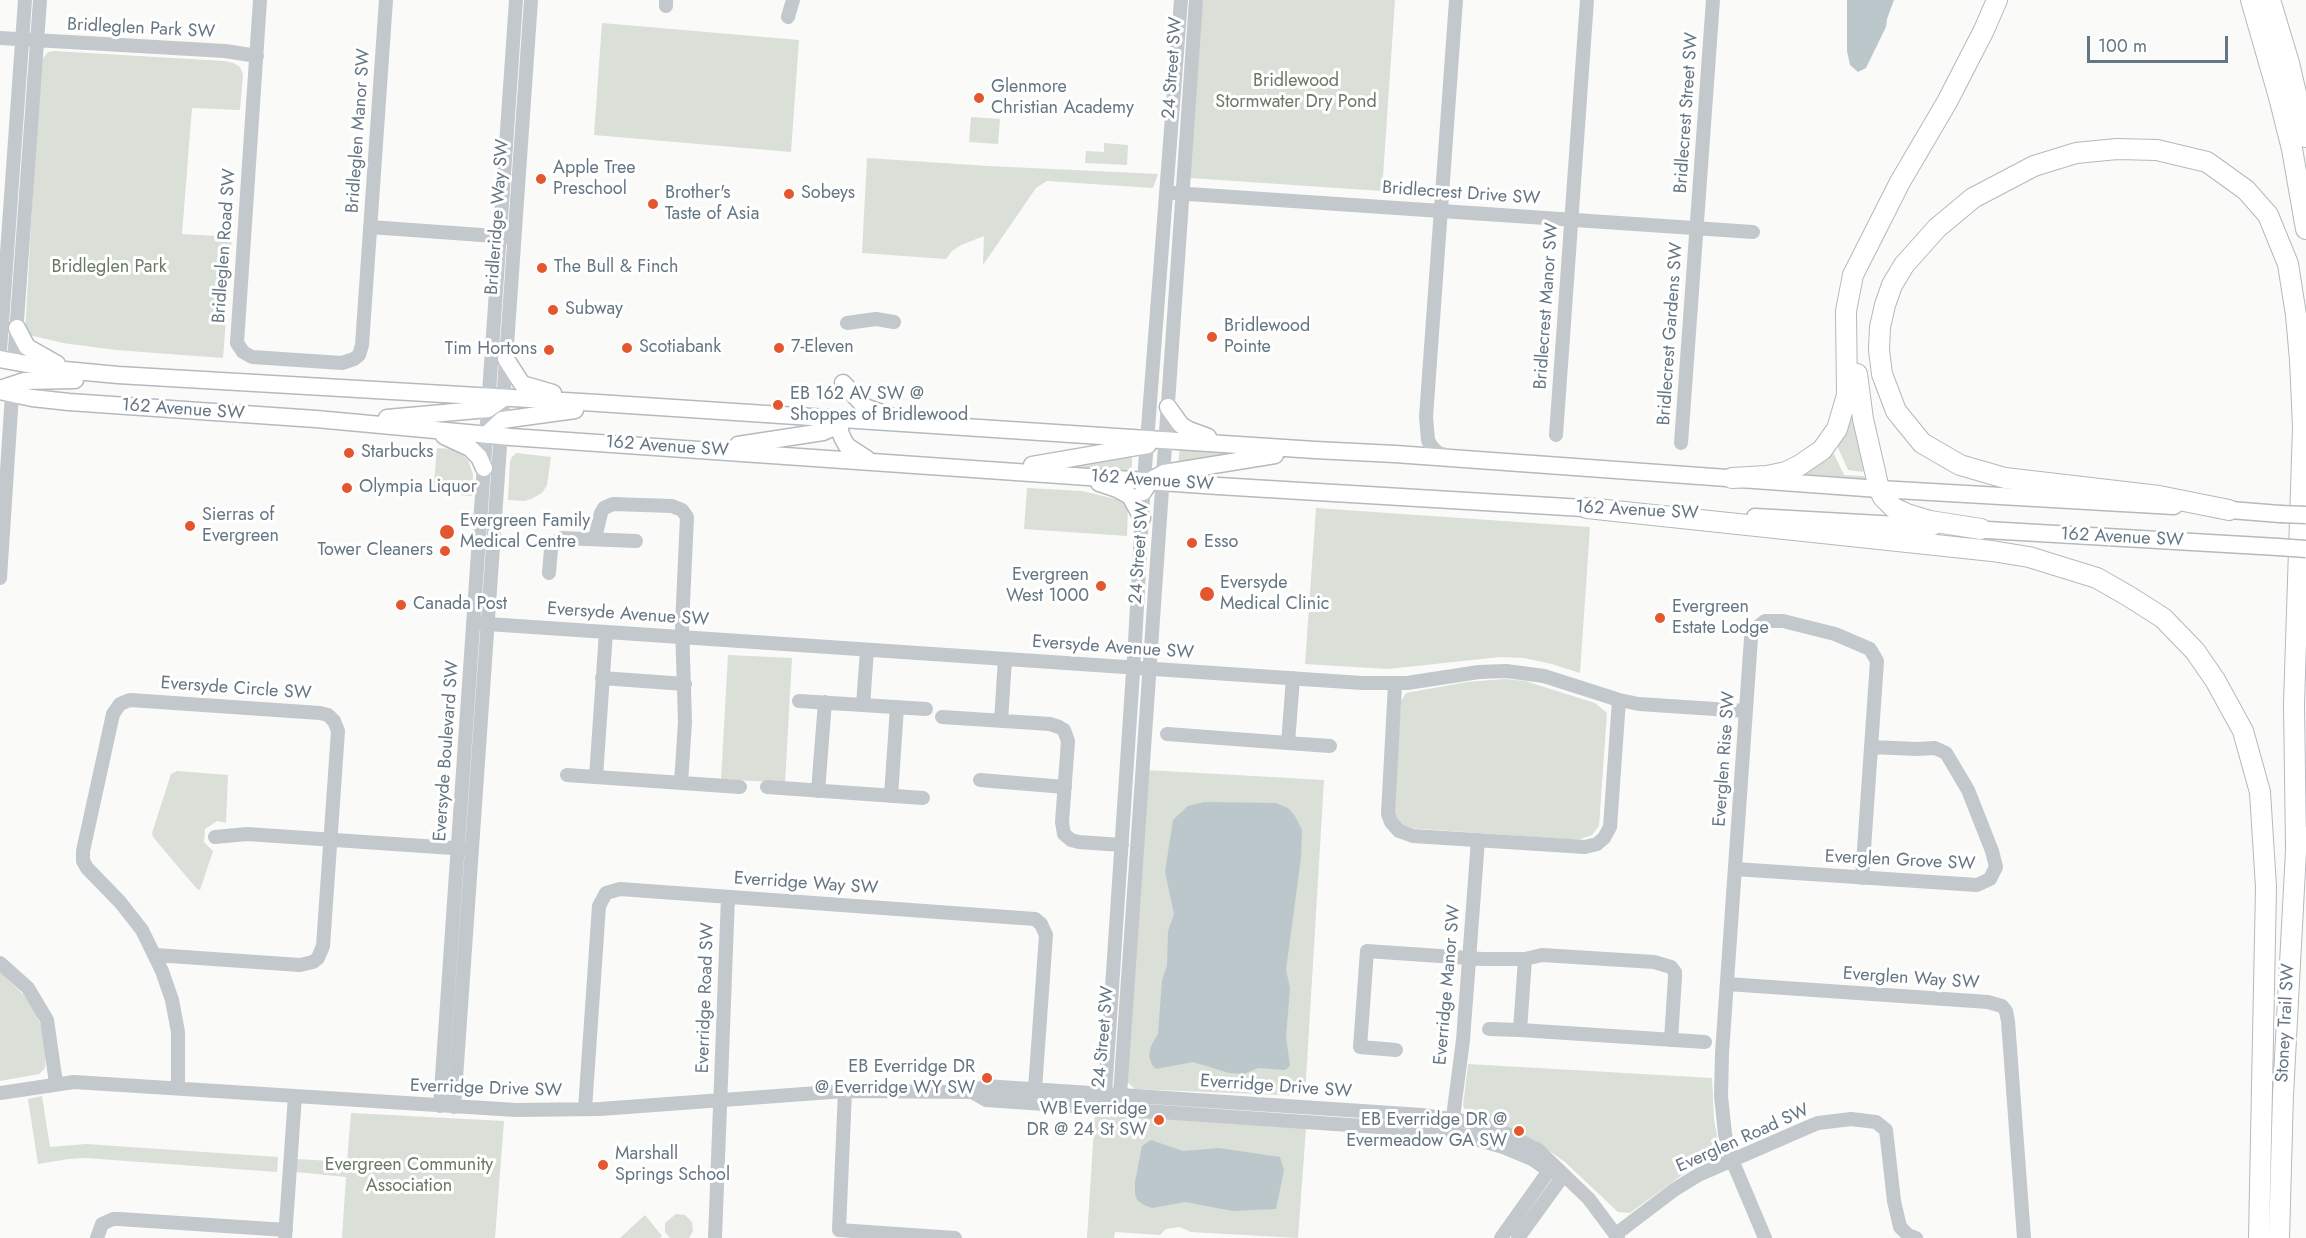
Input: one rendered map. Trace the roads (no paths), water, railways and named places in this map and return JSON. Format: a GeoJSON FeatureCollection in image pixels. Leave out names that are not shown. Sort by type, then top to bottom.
{"type":"FeatureCollection","features":[{"type":"Feature","properties":{"kind":"highway"},"geometry":{"type":"LineString","coordinates":[[1732,478],[1767,476],[1786,472],[1812,458],[1831,440],[1842,416],[1847,395],[1846,311],[1853,275],[1900,182],[1947,102],[1997,0]]}},
{"type":"Feature","properties":{"kind":"highway"},"geometry":{"type":"LineString","coordinates":[[2251,0],[2292,149],[2306,229]]}},
{"type":"Feature","properties":{"kind":"highway"},"geometry":{"type":"LineString","coordinates":[[2270,0],[2289,63],[2306,137]]}},
{"type":"Feature","properties":{"kind":"highway"},"geometry":{"type":"LineString","coordinates":[[2229,510],[2159,496],[2006,478],[1960,465],[1923,443],[1896,411],[1882,374],[1879,350],[1880,327],[1885,305],[1892,285],[1904,265],[1937,228],[1973,198],[2034,166],[2076,153],[2117,149],[2157,150],[2207,162],[2246,190],[2268,215],[2288,264],[2296,315],[2303,427],[2294,704],[2296,846]]}},
{"type":"Feature","properties":{"kind":"highway"},"geometry":{"type":"LineString","coordinates":[[1869,244],[1857,294],[1855,349],[1863,419],[1879,489],[1883,497],[1894,508],[1907,514],[1930,521],[1981,529]]}},
{"type":"Feature","properties":{"kind":"highway"},"geometry":{"type":"LineString","coordinates":[[1587,508],[1980,549],[2029,557],[2097,578],[2163,618],[2195,651],[2215,680],[2242,731],[2251,754],[2260,792],[2266,887],[2259,1238]]}},
{"type":"Feature","properties":{"kind":"highway","name":"Stoney Trail SW"},"geometry":{"type":"LineString","coordinates":[[2279,1238],[2283,1095],[2306,701]]}},
{"type":"Feature","properties":{"kind":"main road"},"geometry":{"type":"LineString","coordinates":[[17,328],[23,342],[30,350],[74,371]]}},
{"type":"Feature","properties":{"kind":"main road"},"geometry":{"type":"LineString","coordinates":[[506,359],[519,382],[525,386],[598,403]]}},
{"type":"Feature","properties":{"kind":"main road"},"geometry":{"type":"LineString","coordinates":[[7,361],[5,386],[103,380],[118,375]]}},
{"type":"Feature","properties":{"kind":"main road","name":"162 Avenue SW"},"geometry":{"type":"LineString","coordinates":[[7,361],[118,375],[493,401],[624,404],[1458,458],[1879,489],[2306,515]]}},
{"type":"Feature","properties":{"kind":"main road"},"geometry":{"type":"LineString","coordinates":[[843,383],[865,407],[914,424]]}},
{"type":"Feature","properties":{"kind":"main road","name":"162 Avenue SW"},"geometry":{"type":"LineString","coordinates":[[5,386],[69,402],[423,429],[496,430],[708,450],[1587,508],[2306,549]]}},
{"type":"Feature","properties":{"kind":"main road"},"geometry":{"type":"LineString","coordinates":[[341,422],[493,401]]}},
{"type":"Feature","properties":{"kind":"main road"},"geometry":{"type":"LineString","coordinates":[[496,430],[624,404]]}},
{"type":"Feature","properties":{"kind":"main road"},"geometry":{"type":"LineString","coordinates":[[1168,407],[1176,420],[1189,430],[1232,445]]}},
{"type":"Feature","properties":{"kind":"main road"},"geometry":{"type":"LineString","coordinates":[[708,450],[823,432],[834,427],[840,419]]}},
{"type":"Feature","properties":{"kind":"main road"},"geometry":{"type":"LineString","coordinates":[[840,419],[840,432],[847,446],[872,461]]}},
{"type":"Feature","properties":{"kind":"main road"},"geometry":{"type":"LineString","coordinates":[[423,429],[470,448],[479,457],[484,468]]}},
{"type":"Feature","properties":{"kind":"main road"},"geometry":{"type":"LineString","coordinates":[[995,470],[1156,439]]}},
{"type":"Feature","properties":{"kind":"main road"},"geometry":{"type":"LineString","coordinates":[[1153,481],[1315,450]]}},
{"type":"Feature","properties":{"kind":"main road"},"geometry":{"type":"LineString","coordinates":[[1073,475],[1124,492],[1135,502],[1142,518]]}},
{"type":"Feature","properties":{"kind":"street"},"geometry":{"type":"LineString","coordinates":[[0,351],[25,0]]}},
{"type":"Feature","properties":{"kind":"street"},"geometry":{"type":"LineString","coordinates":[[7,361],[17,328],[40,0]]}},
{"type":"Feature","properties":{"kind":"street","name":"Bridleglen Road SW"},"geometry":{"type":"LineString","coordinates":[[260,0],[236,338],[243,352],[252,357],[342,363],[352,361],[359,355],[362,345],[370,227]]}},
{"type":"Feature","properties":{"kind":"street","name":"Bridleglen Manor SW"},"geometry":{"type":"LineString","coordinates":[[386,0],[370,227],[515,237]]}},
{"type":"Feature","properties":{"kind":"street","name":"Bridleridge Way SW"},"geometry":{"type":"LineString","coordinates":[[496,430],[493,401],[500,236],[516,0]]}},
{"type":"Feature","properties":{"kind":"street","name":"Bridleridge Way SW"},"geometry":{"type":"LineString","coordinates":[[493,401],[506,359],[531,0]]}},
{"type":"Feature","properties":{"kind":"street"},"geometry":{"type":"LineString","coordinates":[[788,17],[793,0]]}},
{"type":"Feature","properties":{"kind":"street","name":"24 Street SW"},"geometry":{"type":"LineString","coordinates":[[1110,1108],[1120,1094],[1150,669],[1153,481],[1167,193],[1181,0]]}},
{"type":"Feature","properties":{"kind":"street","name":"24 Street SW"},"geometry":{"type":"LineString","coordinates":[[1110,1108],[1105,1093],[1142,518],[1153,481],[1156,439],[1168,407],[1196,0]]}},
{"type":"Feature","properties":{"kind":"street"},"geometry":{"type":"LineString","coordinates":[[1456,0],[1426,417],[1428,440],[1432,448],[1438,453],[1458,458]]}},
{"type":"Feature","properties":{"kind":"street","name":"Bridlecrest Manor SW"},"geometry":{"type":"LineString","coordinates":[[1556,435],[1587,0]]}},
{"type":"Feature","properties":{"kind":"street","name":"Bridlecrest Street SW"},"geometry":{"type":"LineString","coordinates":[[1697,228],[1713,0]]}},
{"type":"Feature","properties":{"kind":"street","name":"Bridleglen Park SW"},"geometry":{"type":"LineString","coordinates":[[0,38],[225,51],[256,56]]}},
{"type":"Feature","properties":{"kind":"street"},"geometry":{"type":"LineString","coordinates":[[508,119],[523,120]]}},
{"type":"Feature","properties":{"kind":"street","name":"Bridlecrest Drive SW"},"geometry":{"type":"LineString","coordinates":[[1167,193],[1753,232]]}},
{"type":"Feature","properties":{"kind":"street","name":"Bridlecrest Gardens SW"},"geometry":{"type":"LineString","coordinates":[[1681,443],[1697,228]]}},
{"type":"Feature","properties":{"kind":"street"},"geometry":{"type":"LineString","coordinates":[[848,323],[876,319],[894,321]]}},
{"type":"Feature","properties":{"kind":"street"},"geometry":{"type":"LineString","coordinates":[[0,578],[5,386]]}},
{"type":"Feature","properties":{"kind":"street","name":"Eversyde Boulevard SW"},"geometry":{"type":"LineString","coordinates":[[447,1107],[480,624],[496,430],[493,401]]}},
{"type":"Feature","properties":{"kind":"street"},"geometry":{"type":"LineString","coordinates":[[1390,454],[1404,452],[1417,446],[1426,417]]}},
{"type":"Feature","properties":{"kind":"street","name":"Eversyde Boulevard SW"},"geometry":{"type":"LineString","coordinates":[[480,624],[484,468],[496,430]]}},
{"type":"Feature","properties":{"kind":"street"},"geometry":{"type":"LineString","coordinates":[[595,538],[601,513],[604,508],[613,504],[672,506],[685,513],[688,525],[683,637],[685,722],[681,783]]}},
{"type":"Feature","properties":{"kind":"street"},"geometry":{"type":"LineString","coordinates":[[549,573],[551,549],[558,539],[595,538],[636,542]]}},
{"type":"Feature","properties":{"kind":"street","name":"Everglen Rise SW"},"geometry":{"type":"LineString","coordinates":[[1766,1238],[1732,1160],[1724,1125],[1721,1096],[1751,638],[1760,624],[1777,620],[1835,634],[1870,649],[1877,661],[1862,878]]}},
{"type":"Feature","properties":{"kind":"street","name":"Eversyde Avenue SW"},"geometry":{"type":"LineString","coordinates":[[480,624],[1395,684],[1479,672],[1518,672],[1544,676],[1619,700],[1639,704],[1745,711]]}},
{"type":"Feature","properties":{"kind":"street"},"geometry":{"type":"LineString","coordinates":[[596,777],[606,632]]}},
{"type":"Feature","properties":{"kind":"street"},"geometry":{"type":"LineString","coordinates":[[863,705],[867,650]]}},
{"type":"Feature","properties":{"kind":"street"},"geometry":{"type":"LineString","coordinates":[[1000,721],[1005,659]]}},
{"type":"Feature","properties":{"kind":"street"},"geometry":{"type":"LineString","coordinates":[[602,678],[685,684]]}},
{"type":"Feature","properties":{"kind":"street"},"geometry":{"type":"LineString","coordinates":[[1288,743],[1293,678]]}},
{"type":"Feature","properties":{"kind":"street"},"geometry":{"type":"LineString","coordinates":[[1395,684],[1388,808],[1391,822],[1406,835],[1585,848],[1593,846],[1604,838],[1610,826],[1619,700]]}},
{"type":"Feature","properties":{"kind":"street","name":"Eversyde Circle SW"},"geometry":{"type":"LineString","coordinates":[[155,955],[300,965],[313,962],[318,958],[323,946],[338,731],[334,721],[328,716],[320,713],[130,700],[120,704],[113,714],[83,851],[83,861],[131,915],[155,955],[174,1010],[179,1046],[178,1089]]}},
{"type":"Feature","properties":{"kind":"street"},"geometry":{"type":"LineString","coordinates":[[799,700],[926,709]]}},
{"type":"Feature","properties":{"kind":"street"},"geometry":{"type":"LineString","coordinates":[[818,791],[825,702]]}},
{"type":"Feature","properties":{"kind":"street"},"geometry":{"type":"LineString","coordinates":[[891,796],[897,707]]}},
{"type":"Feature","properties":{"kind":"street"},"geometry":{"type":"LineString","coordinates":[[942,717],[1050,724],[1064,730],[1068,741],[1062,822],[1066,837],[1079,842],[1122,845]]}},
{"type":"Feature","properties":{"kind":"street"},"geometry":{"type":"LineString","coordinates":[[1167,734],[1330,746]]}},
{"type":"Feature","properties":{"kind":"street","name":"Everglen Grove SW"},"geometry":{"type":"LineString","coordinates":[[1735,869],[1981,885],[1990,879],[1996,867],[1979,814],[1946,753],[1935,748],[1871,747]]}},
{"type":"Feature","properties":{"kind":"street"},"geometry":{"type":"LineString","coordinates":[[567,775],[740,787]]}},
{"type":"Feature","properties":{"kind":"street"},"geometry":{"type":"LineString","coordinates":[[980,780],[1065,787]]}},
{"type":"Feature","properties":{"kind":"street"},"geometry":{"type":"LineString","coordinates":[[767,787],[923,798]]}},
{"type":"Feature","properties":{"kind":"street"},"geometry":{"type":"LineString","coordinates":[[215,837],[236,834],[465,849]]}},
{"type":"Feature","properties":{"kind":"street","name":"Everridge Manor SW"},"geometry":{"type":"LineString","coordinates":[[1452,1125],[1463,1040],[1478,840]]}},
{"type":"Feature","properties":{"kind":"street","name":"Everridge Way SW"},"geometry":{"type":"LineString","coordinates":[[585,1109],[599,906],[602,898],[609,891],[620,889],[1035,919],[1041,924],[1046,935],[1034,1103]]}},
{"type":"Feature","properties":{"kind":"street","name":"Everridge Road SW"},"geometry":{"type":"LineString","coordinates":[[714,1238],[728,897]]}},
{"type":"Feature","properties":{"kind":"street"},"geometry":{"type":"LineString","coordinates":[[1396,1050],[1360,1047],[1367,951],[1468,958],[1525,959],[1542,955],[1654,962],[1671,967],[1675,972],[1671,1040]]}},
{"type":"Feature","properties":{"kind":"street"},"geometry":{"type":"LineString","coordinates":[[1520,1030],[1525,959]]}},
{"type":"Feature","properties":{"kind":"street"},"geometry":{"type":"LineString","coordinates":[[0,963],[28,988],[47,1020],[56,1083]]}},
{"type":"Feature","properties":{"kind":"street","name":"Everglen Way SW"},"geometry":{"type":"LineString","coordinates":[[1727,984],[1988,1002],[2002,1006],[2008,1016],[2024,1238]]}},
{"type":"Feature","properties":{"kind":"street"},"geometry":{"type":"LineString","coordinates":[[1489,1029],[1705,1042]]}},
{"type":"Feature","properties":{"kind":"street","name":"Everridge Drive SW"},"geometry":{"type":"LineString","coordinates":[[0,1093],[56,1083],[89,1082],[516,1110],[585,1109],[845,1091],[972,1092],[985,1086],[1120,1094],[1306,1114],[1452,1125],[1476,1123],[1516,1138],[1538,1150],[1550,1168],[1563,1176],[1589,1199],[1617,1236]]}},
{"type":"Feature","properties":{"kind":"street"},"geometry":{"type":"LineString","coordinates":[[845,1091],[839,1230],[955,1238]]}},
{"type":"Feature","properties":{"kind":"street","name":"Everridge Drive SW"},"geometry":{"type":"LineString","coordinates":[[972,1092],[986,1100],[1110,1108],[1306,1114]]}},
{"type":"Feature","properties":{"kind":"street"},"geometry":{"type":"LineString","coordinates":[[96,1238],[102,1224],[119,1218],[286,1234],[295,1096]]}},
{"type":"Feature","properties":{"kind":"street","name":"Everglen Road SW"},"geometry":{"type":"LineString","coordinates":[[1617,1236],[1684,1183],[1818,1123],[1851,1119],[1876,1122],[1883,1126],[1887,1135],[1894,1201],[1900,1227],[1908,1235],[1916,1238]]}},
{"type":"Feature","properties":{"kind":"street"},"geometry":{"type":"LineString","coordinates":[[1501,1238],[1550,1168]]}},
{"type":"Feature","properties":{"kind":"street"},"geometry":{"type":"LineString","coordinates":[[1518,1238],[1563,1176]]}},
{"type":"Feature","properties":{"kind":"place","name":"Glenmore Christian Academy"},"geometry":{"type":"Point","coordinates":[979,98]}},
{"type":"Feature","properties":{"kind":"place","name":"Apple Tree Preschool"},"geometry":{"type":"Point","coordinates":[541,179]}},
{"type":"Feature","properties":{"kind":"place","name":"Sobeys"},"geometry":{"type":"Point","coordinates":[789,194]}},
{"type":"Feature","properties":{"kind":"place","name":"Brother's Taste of Asia"},"geometry":{"type":"Point","coordinates":[653,204]}},
{"type":"Feature","properties":{"kind":"place","name":"The Bull & Finch"},"geometry":{"type":"Point","coordinates":[542,268]}},
{"type":"Feature","properties":{"kind":"place","name":"Subway"},"geometry":{"type":"Point","coordinates":[553,310]}},
{"type":"Feature","properties":{"kind":"place","name":"Bridlewood Pointe"},"geometry":{"type":"Point","coordinates":[1212,337]}},
{"type":"Feature","properties":{"kind":"place","name":"Scotiabank"},"geometry":{"type":"Point","coordinates":[627,348]}},
{"type":"Feature","properties":{"kind":"place","name":"7-Eleven"},"geometry":{"type":"Point","coordinates":[779,348]}},
{"type":"Feature","properties":{"kind":"place","name":"Tim Hortons"},"geometry":{"type":"Point","coordinates":[549,350]}},
{"type":"Feature","properties":{"kind":"place","name":"EB 162 AV SW @ Shoppes of Bridlewood"},"geometry":{"type":"Point","coordinates":[778,405]}},
{"type":"Feature","properties":{"kind":"place","name":"Starbucks"},"geometry":{"type":"Point","coordinates":[349,453]}},
{"type":"Feature","properties":{"kind":"place","name":"Olympia Liquor"},"geometry":{"type":"Point","coordinates":[347,488]}},
{"type":"Feature","properties":{"kind":"place","name":"Sierras of Evergreen"},"geometry":{"type":"Point","coordinates":[190,526]}},
{"type":"Feature","properties":{"kind":"place","name":"Evergreen Family Medical Centre"},"geometry":{"type":"Point","coordinates":[447,532]}},
{"type":"Feature","properties":{"kind":"place","name":"Esso"},"geometry":{"type":"Point","coordinates":[1192,543]}},
{"type":"Feature","properties":{"kind":"place","name":"Tower Cleaners"},"geometry":{"type":"Point","coordinates":[445,551]}},
{"type":"Feature","properties":{"kind":"place","name":"Evergreen West 1000"},"geometry":{"type":"Point","coordinates":[1101,586]}},
{"type":"Feature","properties":{"kind":"place","name":"Eversyde Medical Clinic"},"geometry":{"type":"Point","coordinates":[1207,594]}},
{"type":"Feature","properties":{"kind":"place","name":"Canada Post"},"geometry":{"type":"Point","coordinates":[401,605]}},
{"type":"Feature","properties":{"kind":"place","name":"Evergreen Estate Lodge"},"geometry":{"type":"Point","coordinates":[1660,618]}},
{"type":"Feature","properties":{"kind":"place","name":"EB Everridge DR @ Everridge WY SW"},"geometry":{"type":"Point","coordinates":[987,1078]}},
{"type":"Feature","properties":{"kind":"place","name":"WB Everridge DR @ 24 St SW"},"geometry":{"type":"Point","coordinates":[1159,1120]}},
{"type":"Feature","properties":{"kind":"place","name":"EB Everridge DR @ Evermeadow GA SW"},"geometry":{"type":"Point","coordinates":[1519,1131]}},
{"type":"Feature","properties":{"kind":"place","name":"Marshall Springs School"},"geometry":{"type":"Point","coordinates":[603,1165]}},
{"type":"Feature","properties":{"kind":"park label","name":"Bridlewood Stormwater Dry Pond"},"geometry":{"type":"Point","coordinates":[1296,92]}},
{"type":"Feature","properties":{"kind":"park label","name":"Bridleglen Park"},"geometry":{"type":"Point","coordinates":[109,268]}},
{"type":"Feature","properties":{"kind":"park label","name":"Evergreen Community Association"},"geometry":{"type":"Point","coordinates":[409,1176]}}]}
